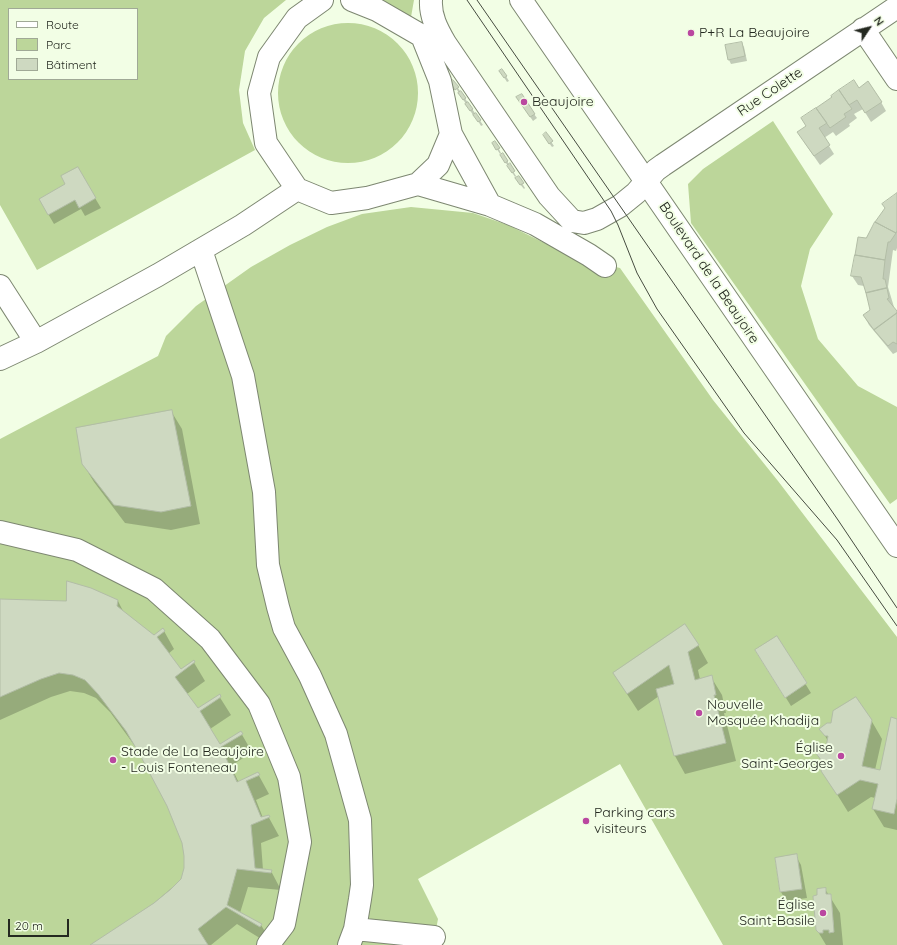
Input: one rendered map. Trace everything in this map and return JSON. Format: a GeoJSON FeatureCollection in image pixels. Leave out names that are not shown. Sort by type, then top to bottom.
{"type":"FeatureCollection","features":[{"type":"Feature","properties":{"kind":"street"},"geometry":{"type":"LineString","coordinates":[[322,0],[297,18],[269,57],[259,93],[266,143],[297,189],[331,203],[367,198],[418,184],[438,165],[451,134]]}},
{"type":"Feature","properties":{"kind":"street"},"geometry":{"type":"LineString","coordinates":[[352,0],[377,10],[422,36],[440,81],[451,134],[490,205]]}},
{"type":"Feature","properties":{"kind":"street","name":"Rue Colette"},"geometry":{"type":"LineString","coordinates":[[431,0],[430,9],[444,43],[549,196],[572,221],[584,223],[620,206],[636,193],[656,170],[897,7]]}},
{"type":"Feature","properties":{"kind":"street","name":"Boulevard de la Beaujoire"},"geometry":{"type":"LineString","coordinates":[[521,0],[897,546]]}},
{"type":"Feature","properties":{"kind":"street"},"geometry":{"type":"LineString","coordinates":[[863,29],[897,79]]}},
{"type":"Feature","properties":{"kind":"street"},"geometry":{"type":"LineString","coordinates":[[418,184],[490,205],[535,224],[589,255],[605,266]]}},
{"type":"Feature","properties":{"kind":"street"},"geometry":{"type":"LineString","coordinates":[[0,359],[36,342],[201,250],[243,225],[297,189]]}},
{"type":"Feature","properties":{"kind":"street"},"geometry":{"type":"LineString","coordinates":[[201,250],[243,376],[264,492],[268,565],[278,607],[284,628],[310,676],[336,734],[360,820],[362,885],[352,937],[434,937]]}},
{"type":"Feature","properties":{"kind":"street"},"geometry":{"type":"LineString","coordinates":[[0,286],[36,342]]}},
{"type":"Feature","properties":{"kind":"street"},"geometry":{"type":"LineString","coordinates":[[0,532],[77,550],[154,589],[210,639],[259,704],[289,777],[300,842],[284,924],[268,945]]}},
{"type":"Feature","properties":{"kind":"green space"},"geometry":{"type":"Polygon","coordinates":[[[0,0],[286,0],[264,18],[245,51],[239,90],[243,123],[255,150],[37,270],[0,205],[0,0]]]}},
{"type":"Feature","properties":{"kind":"green space"},"geometry":{"type":"Polygon","coordinates":[[[380,0],[414,0],[411,17],[380,0]]]}},
{"type":"Feature","properties":{"kind":"green space"},"geometry":{"type":"Polygon","coordinates":[[[355,23],[375,28],[387,34],[398,43],[407,54],[413,66],[417,79],[417,107],[413,120],[407,132],[398,143],[387,152],[375,158],[362,162],[341,163],[321,158],[309,152],[298,143],[289,132],[279,107],[278,86],[283,66],[289,54],[298,43],[309,34],[334,24],[355,23]]]}},
{"type":"Feature","properties":{"kind":"green space"},"geometry":{"type":"Polygon","coordinates":[[[773,121],[833,214],[810,249],[801,286],[818,339],[858,386],[897,407],[897,499],[890,504],[691,223],[688,184],[703,169],[773,121]]]}},
{"type":"Feature","properties":{"kind":"green space"},"geometry":{"type":"Polygon","coordinates":[[[411,207],[473,213],[508,225],[571,256],[620,268],[713,400],[778,481],[897,637],[897,945],[723,945],[620,764],[418,879],[438,919],[433,945],[0,945],[0,439],[158,356],[166,336],[196,306],[251,267],[290,245],[327,227],[362,214],[411,207]],[[777,637],[755,650],[785,698],[807,683],[777,637]],[[797,855],[775,858],[780,892],[802,889],[797,855]],[[826,888],[817,889],[817,895],[813,896],[816,930],[819,933],[823,933],[823,930],[829,930],[829,933],[834,932],[831,894],[826,894],[826,888]]]}},
{"type":"Feature","properties":{"kind":"building"},"geometry":{"type":"Polygon","coordinates":[[[742,42],[745,56],[728,60],[725,45],[742,42]]]}},
{"type":"Feature","properties":{"kind":"building"},"geometry":{"type":"Polygon","coordinates":[[[502,69],[507,76],[504,78],[499,71],[502,69]]]}},
{"type":"Feature","properties":{"kind":"building"},"geometry":{"type":"Polygon","coordinates":[[[453,80],[459,87],[455,90],[450,82],[453,80]]]}},
{"type":"Feature","properties":{"kind":"building"},"geometry":{"type":"Polygon","coordinates":[[[854,80],[859,88],[868,81],[882,102],[865,113],[857,100],[849,105],[839,90],[854,80]]]}},
{"type":"Feature","properties":{"kind":"building"},"geometry":{"type":"Polygon","coordinates":[[[839,90],[852,109],[844,114],[846,117],[830,128],[816,108],[839,90]]]}},
{"type":"Feature","properties":{"kind":"building"},"geometry":{"type":"Polygon","coordinates":[[[461,91],[466,98],[463,100],[458,93],[461,91]]]}},
{"type":"Feature","properties":{"kind":"building","name":"Beaujoire"},"geometry":{"type":"Polygon","coordinates":[[[522,94],[535,114],[530,117],[516,97],[522,94]]]}},
{"type":"Feature","properties":{"kind":"building"},"geometry":{"type":"Polygon","coordinates":[[[468,102],[473,109],[470,111],[465,104],[468,102]]]}},
{"type":"Feature","properties":{"kind":"building"},"geometry":{"type":"Polygon","coordinates":[[[816,108],[827,123],[819,128],[830,145],[814,156],[797,132],[806,126],[801,118],[816,108]]]}},
{"type":"Feature","properties":{"kind":"building"},"geometry":{"type":"Polygon","coordinates":[[[476,113],[481,120],[478,122],[473,115],[476,113]]]}},
{"type":"Feature","properties":{"kind":"building"},"geometry":{"type":"Polygon","coordinates":[[[546,132],[553,141],[549,144],[543,135],[546,132]]]}},
{"type":"Feature","properties":{"kind":"building"},"geometry":{"type":"Polygon","coordinates":[[[495,141],[500,148],[496,150],[492,143],[495,141]]]}},
{"type":"Feature","properties":{"kind":"building"},"geometry":{"type":"Polygon","coordinates":[[[503,153],[508,161],[505,163],[500,155],[503,153]]]}},
{"type":"Feature","properties":{"kind":"building"},"geometry":{"type":"Polygon","coordinates":[[[510,163],[515,171],[512,173],[507,166],[510,163]]]}},
{"type":"Feature","properties":{"kind":"building"},"geometry":{"type":"Polygon","coordinates":[[[78,167],[96,198],[79,208],[75,200],[48,215],[39,199],[65,184],[61,176],[78,167]]]}},
{"type":"Feature","properties":{"kind":"building"},"geometry":{"type":"Polygon","coordinates":[[[519,176],[524,183],[520,185],[515,178],[519,176]]]}},
{"type":"Feature","properties":{"kind":"building"},"geometry":{"type":"Polygon","coordinates":[[[897,193],[896,233],[875,222],[885,208],[882,204],[897,193]]]}},
{"type":"Feature","properties":{"kind":"building"},"geometry":{"type":"Polygon","coordinates":[[[875,222],[896,233],[890,242],[888,242],[885,260],[855,255],[858,237],[866,238],[875,222]]]}},
{"type":"Feature","properties":{"kind":"building"},"geometry":{"type":"Polygon","coordinates":[[[855,255],[885,260],[883,279],[885,279],[887,288],[866,293],[861,277],[851,276],[855,255]]]}},
{"type":"Feature","properties":{"kind":"building"},"geometry":{"type":"Polygon","coordinates":[[[887,288],[889,298],[887,299],[897,313],[874,330],[863,315],[870,310],[866,293],[887,288]]]}},
{"type":"Feature","properties":{"kind":"building"},"geometry":{"type":"Polygon","coordinates":[[[897,313],[897,344],[893,342],[888,346],[874,330],[897,313]]]}},
{"type":"Feature","properties":{"kind":"building"},"geometry":{"type":"Polygon","coordinates":[[[172,410],[191,506],[161,512],[114,505],[82,464],[76,428],[172,410]]]}},
{"type":"Feature","properties":{"kind":"building"},"geometry":{"type":"Polygon","coordinates":[[[67,581],[91,588],[118,600],[117,606],[154,635],[163,628],[165,631],[157,637],[181,669],[194,660],[195,662],[175,677],[198,708],[220,694],[221,697],[200,711],[220,744],[241,731],[243,734],[221,747],[237,782],[258,772],[260,775],[246,781],[261,817],[269,815],[270,817],[251,825],[255,868],[272,870],[271,873],[237,869],[227,905],[262,924],[260,927],[226,907],[198,929],[208,945],[90,945],[154,903],[171,889],[181,879],[184,868],[184,856],[182,843],[167,806],[140,755],[126,731],[98,694],[85,680],[73,675],[59,673],[41,679],[0,697],[0,599],[66,601],[67,581]]]}},
{"type":"Feature","properties":{"kind":"building"},"geometry":{"type":"Polygon","coordinates":[[[685,624],[699,645],[688,652],[695,680],[712,675],[716,695],[714,695],[726,743],[674,756],[656,689],[674,684],[669,665],[627,694],[613,673],[685,624]]]}},
{"type":"Feature","properties":{"kind":"building"},"geometry":{"type":"Polygon","coordinates":[[[777,636],[807,683],[785,698],[755,650],[777,636]]]}},
{"type":"Feature","properties":{"kind":"building","name":"Église Saint-Georges"},"geometry":{"type":"Polygon","coordinates":[[[856,697],[872,720],[862,766],[880,770],[891,717],[897,719],[897,799],[894,814],[872,809],[878,784],[860,780],[837,795],[821,771],[823,760],[821,760],[815,752],[822,746],[826,747],[828,736],[825,736],[819,729],[827,723],[831,723],[833,711],[856,697]]]}},
{"type":"Feature","properties":{"kind":"building"},"geometry":{"type":"Polygon","coordinates":[[[797,854],[802,889],[780,892],[775,858],[797,854]]]}},
{"type":"Feature","properties":{"kind":"building","name":"Église Saint-Basile"},"geometry":{"type":"Polygon","coordinates":[[[826,888],[826,894],[831,894],[834,932],[829,933],[829,930],[823,930],[823,933],[819,933],[816,930],[813,896],[817,895],[817,889],[826,888]]]}},
{"type":"Feature","properties":{"kind":"tram line"},"geometry":{"type":"LineString","coordinates":[[467,0],[611,211],[637,273],[657,309],[744,433],[837,540],[897,626]]}},
{"type":"Feature","properties":{"kind":"tram line"},"geometry":{"type":"LineString","coordinates":[[477,0],[838,520],[897,608]]}},
{"type":"Feature","properties":{"kind":"place","name":"P+R La Beaujoire"},"geometry":{"type":"Point","coordinates":[691,33]}},
{"type":"Feature","properties":{"kind":"place","name":"Beaujoire"},"geometry":{"type":"Point","coordinates":[524,102]}},
{"type":"Feature","properties":{"kind":"place","name":"Nouvelle Mosquée Khadija"},"geometry":{"type":"Point","coordinates":[699,713]}},
{"type":"Feature","properties":{"kind":"place","name":"Église Saint-Georges"},"geometry":{"type":"Point","coordinates":[841,756]}},
{"type":"Feature","properties":{"kind":"place","name":"Stade de La Beaujoire - Louis Fonteneau"},"geometry":{"type":"Point","coordinates":[113,760]}},
{"type":"Feature","properties":{"kind":"place","name":"Parking cars visiteurs"},"geometry":{"type":"Point","coordinates":[586,821]}},
{"type":"Feature","properties":{"kind":"place","name":"Église Saint-Basile"},"geometry":{"type":"Point","coordinates":[823,913]}}]}
